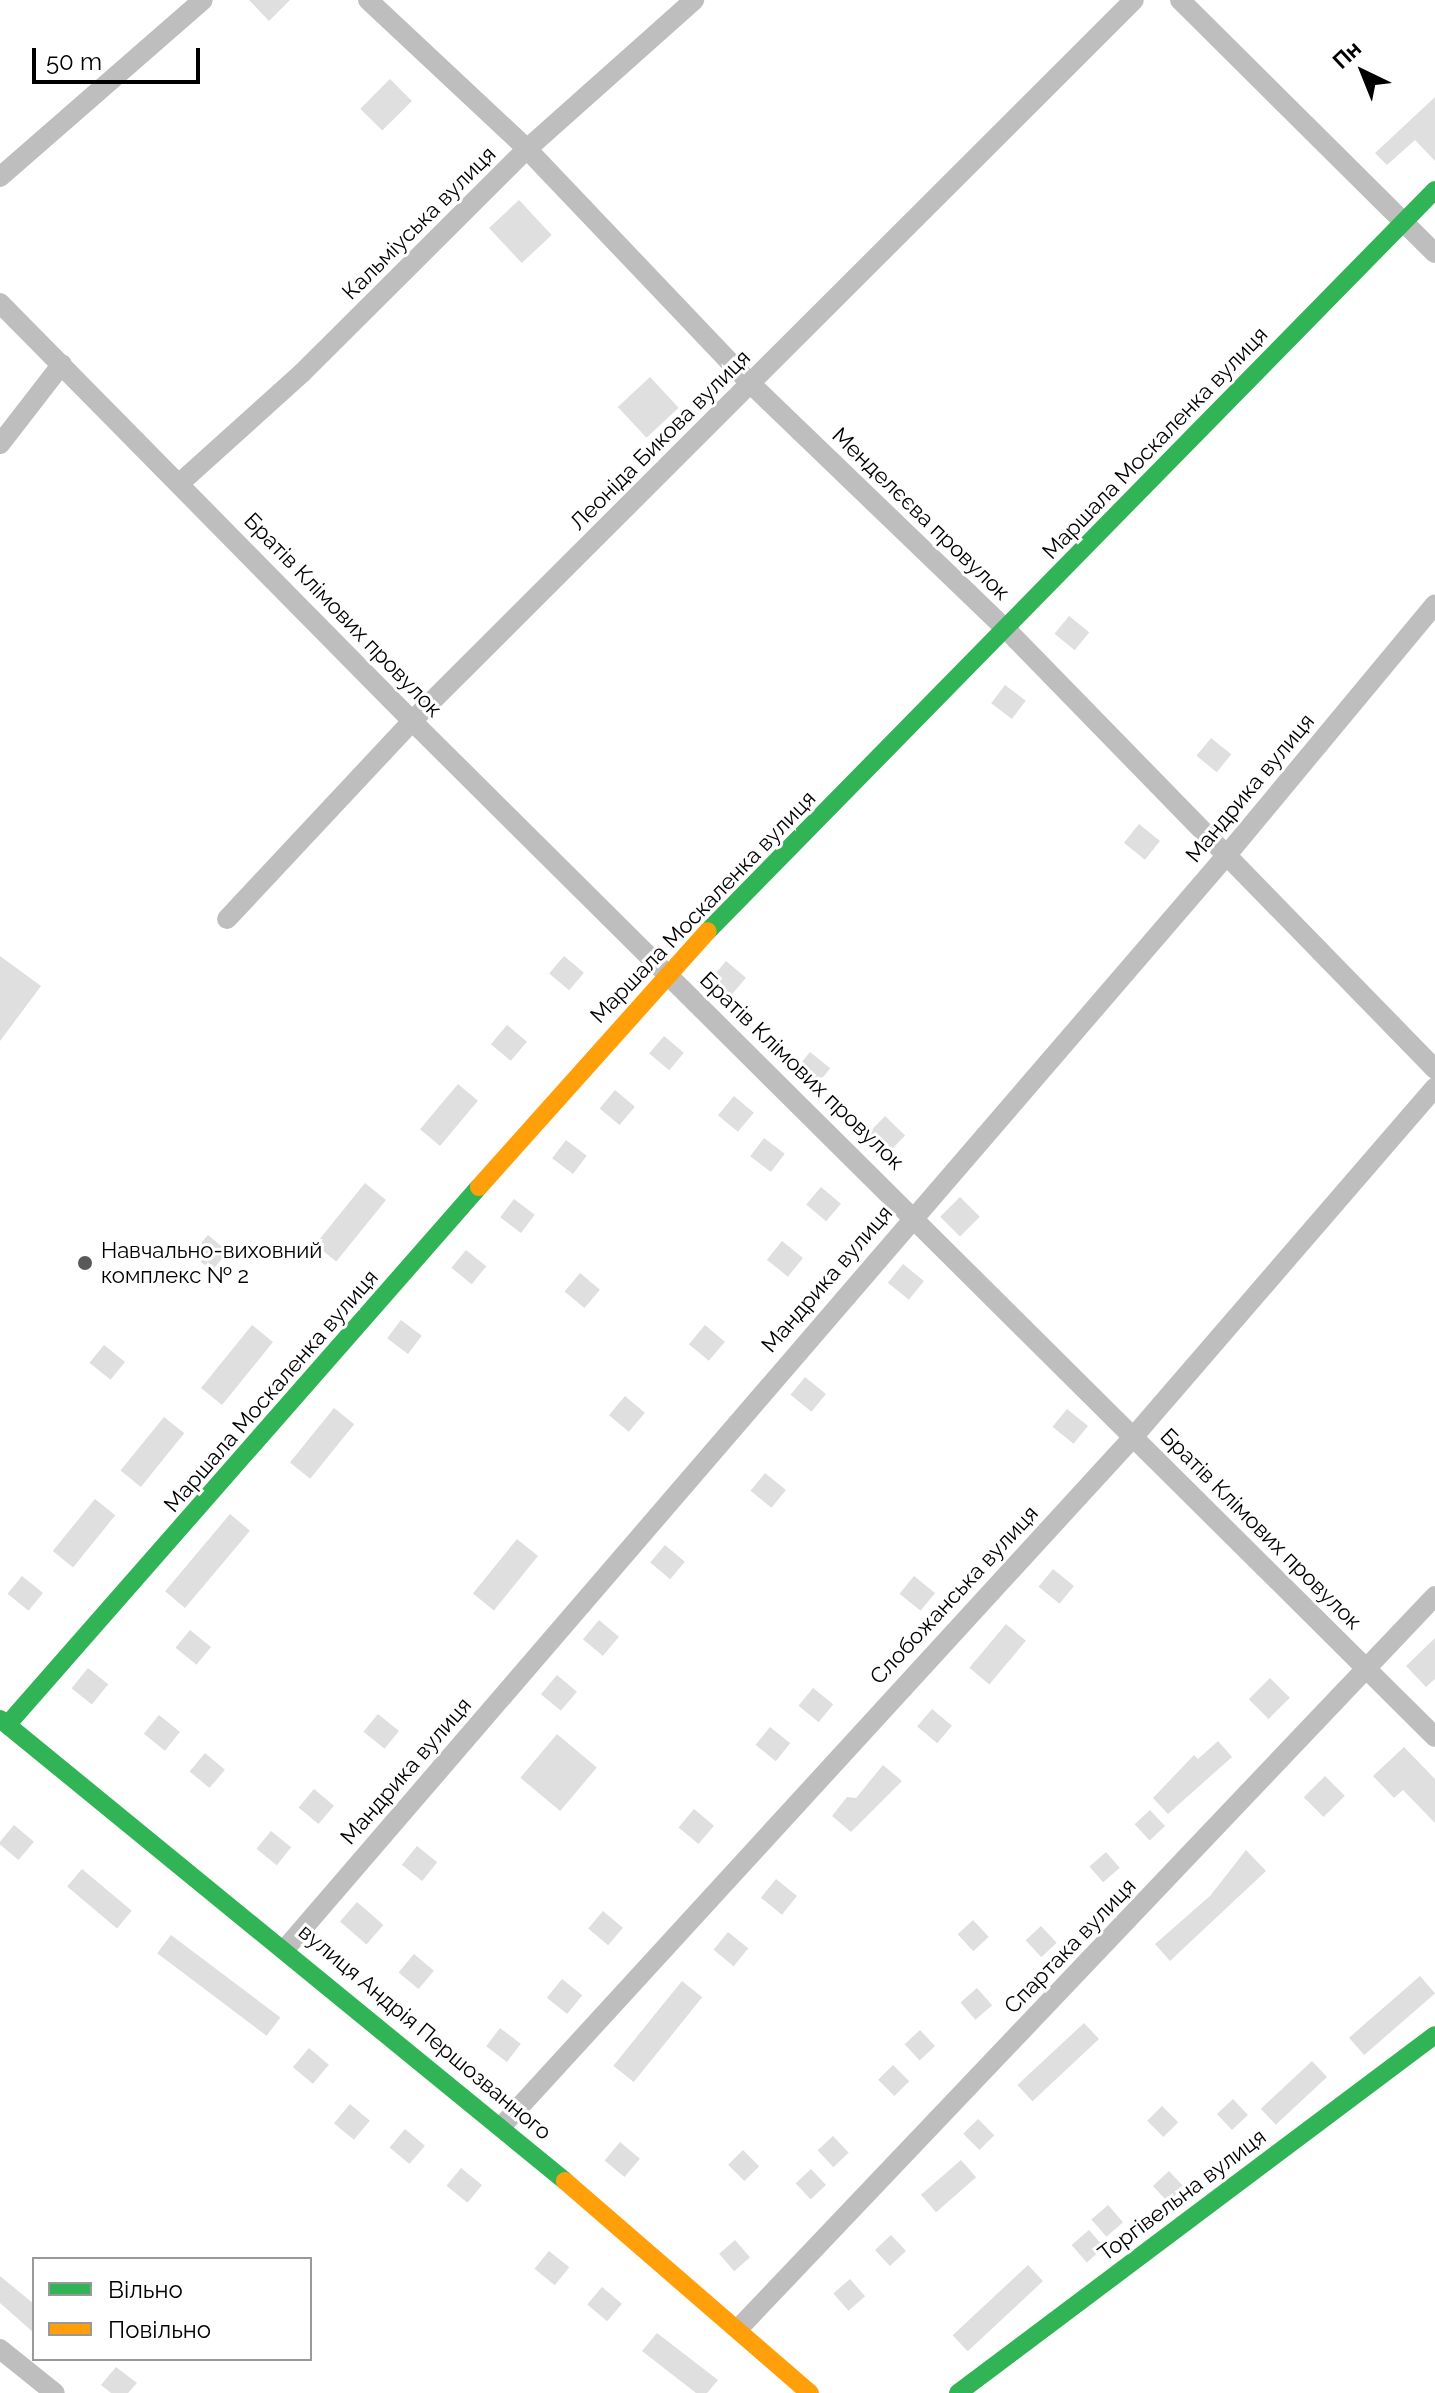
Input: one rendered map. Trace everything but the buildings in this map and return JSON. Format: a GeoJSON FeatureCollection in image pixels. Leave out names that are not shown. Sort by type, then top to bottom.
{"type":"FeatureCollection","features":[{"type":"Feature","properties":{"kind":"street"},"geometry":{"type":"LineString","coordinates":[[0,177],[203,0]]}},
{"type":"Feature","properties":{"kind":"street","name":"Менделєєва провулок"},"geometry":{"type":"LineString","coordinates":[[368,0],[527,149],[751,384],[1008,631],[1435,1069]]}},
{"type":"Feature","properties":{"kind":"street","name":"Кальміуська вулиця"},"geometry":{"type":"LineString","coordinates":[[181,482],[302,373],[527,149],[694,0]]}},
{"type":"Feature","properties":{"kind":"street","name":"Леоніда Бикова вулиця"},"geometry":{"type":"LineString","coordinates":[[227,919],[412,721],[1134,0]]}},
{"type":"Feature","properties":{"kind":"street"},"geometry":{"type":"LineString","coordinates":[[1180,0],[1435,253]]}},
{"type":"Feature","properties":{"kind":"street","name":"Маршала Москаленка вулиця"},"geometry":{"type":"LineString","coordinates":[[4,1722],[667,973],[1008,631],[1402,220],[1435,190]]}},
{"type":"Feature","properties":{"kind":"street","name":"Братів Клімових провулок"},"geometry":{"type":"LineString","coordinates":[[0,303],[181,482],[412,721],[915,1214],[1435,1737]]}},
{"type":"Feature","properties":{"kind":"street"},"geometry":{"type":"LineString","coordinates":[[0,444],[62,364]]}},
{"type":"Feature","properties":{"kind":"street","name":"Мандрика вулиця"},"geometry":{"type":"LineString","coordinates":[[286,1948],[1226,856],[1435,604]]}},
{"type":"Feature","properties":{"kind":"street","name":"Слобожанська вулиця"},"geometry":{"type":"LineString","coordinates":[[501,2127],[1135,1435],[1435,1088]]}},
{"type":"Feature","properties":{"kind":"street","name":"Спартака вулиця"},"geometry":{"type":"LineString","coordinates":[[739,2328],[1435,1596]]}},
{"type":"Feature","properties":{"kind":"street","name":"вулиця Андрія Першозванного"},"geometry":{"type":"LineString","coordinates":[[4,1722],[286,1948],[739,2328],[810,2393]]}},
{"type":"Feature","properties":{"kind":"street","name":"Торгівельна вулиця"},"geometry":{"type":"LineString","coordinates":[[958,2393],[1435,2035]]}},
{"type":"Feature","properties":{"kind":"street"},"geometry":{"type":"LineString","coordinates":[[0,2349],[55,2393]]}},
{"type":"Feature","properties":{"kind":"traffic: fast"},"geometry":{"type":"LineString","coordinates":[[708,931],[1435,190]]}},
{"type":"Feature","properties":{"kind":"traffic: fast"},"geometry":{"type":"LineString","coordinates":[[8,1724],[479,1187]]}},
{"type":"Feature","properties":{"kind":"traffic: fast"},"geometry":{"type":"LineString","coordinates":[[0,1719],[565,2181]]}},
{"type":"Feature","properties":{"kind":"traffic: fast"},"geometry":{"type":"LineString","coordinates":[[958,2393],[1435,2035]]}},
{"type":"Feature","properties":{"kind":"traffic: slow"},"geometry":{"type":"LineString","coordinates":[[479,1187],[708,931]]}},
{"type":"Feature","properties":{"kind":"traffic: slow"},"geometry":{"type":"LineString","coordinates":[[565,2181],[810,2393]]}},
{"type":"Feature","properties":{"kind":"place","name":"Навчально-виховний комплекс № 2"},"geometry":{"type":"Point","coordinates":[85,1263]}}]}
